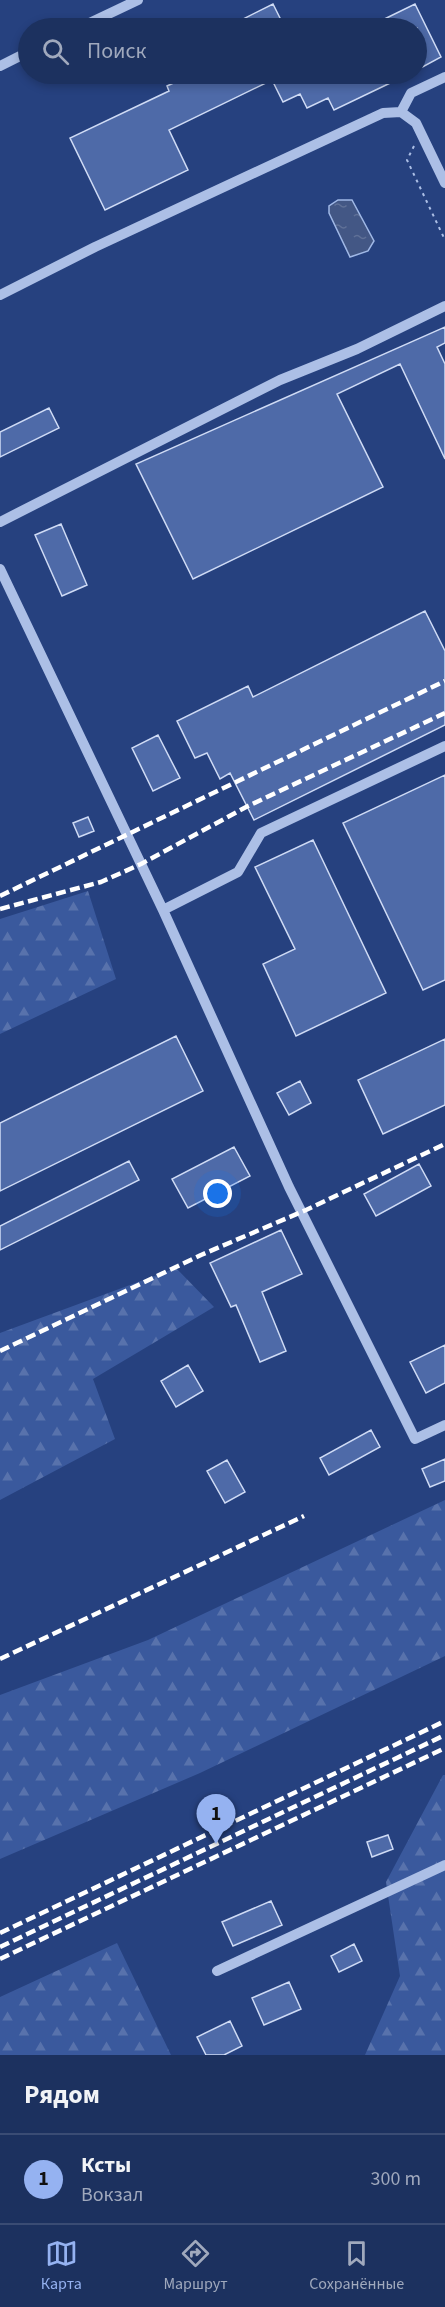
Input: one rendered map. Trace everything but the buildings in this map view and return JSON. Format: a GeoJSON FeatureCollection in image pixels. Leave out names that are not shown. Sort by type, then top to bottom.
{"type":"FeatureCollection","features":[{"type":"Feature","properties":{"kind":"street"},"geometry":{"type":"LineString","coordinates":[[100,18],[138,0]]}},
{"type":"Feature","properties":{"kind":"street"},"geometry":{"type":"LineString","coordinates":[[0,66],[18,57]]}},
{"type":"Feature","properties":{"kind":"street"},"geometry":{"type":"LineString","coordinates":[[401,112],[411,93],[445,77]]}},
{"type":"Feature","properties":{"kind":"street"},"geometry":{"type":"LineString","coordinates":[[0,295],[95,247],[383,113],[401,112],[416,123],[445,183]]}},
{"type":"Feature","properties":{"kind":"street"},"geometry":{"type":"LineString","coordinates":[[0,522],[280,380],[357,349],[445,306]]}},
{"type":"Feature","properties":{"kind":"street"},"geometry":{"type":"LineString","coordinates":[[0,569],[163,910],[289,1187],[415,1439],[445,1425]]}},
{"type":"Feature","properties":{"kind":"street"},"geometry":{"type":"LineString","coordinates":[[163,910],[238,872],[261,833],[445,746]]}},
{"type":"Feature","properties":{"kind":"street"},"geometry":{"type":"LineString","coordinates":[[217,1971],[445,1866]]}},
{"type":"Feature","properties":{"kind":"path"},"geometry":{"type":"LineString","coordinates":[[419,127],[407,160],[445,240]]}},
{"type":"Feature","properties":{"kind":"green space"},"geometry":{"type":"Polygon","coordinates":[[[88,891],[116,979],[0,1034],[0,919],[88,891]]]}},
{"type":"Feature","properties":{"kind":"green space"},"geometry":{"type":"Polygon","coordinates":[[[176,1268],[214,1307],[93,1379],[115,1439],[0,1500],[0,1333],[176,1268]]]}},
{"type":"Feature","properties":{"kind":"green space"},"geometry":{"type":"Polygon","coordinates":[[[445,1500],[445,1656],[200,1773],[0,1859],[0,1695],[148,1640],[445,1500]]]}},
{"type":"Feature","properties":{"kind":"green space"},"geometry":{"type":"Polygon","coordinates":[[[445,1775],[445,2055],[365,2055],[400,1976],[386,1882],[445,1775]]]}},
{"type":"Feature","properties":{"kind":"green space"},"geometry":{"type":"Polygon","coordinates":[[[117,1943],[171,2055],[0,2055],[0,1997],[117,1943]]]}},
{"type":"Feature","properties":{"kind":"water"},"geometry":{"type":"Polygon","coordinates":[[[338,200],[352,200],[374,241],[368,251],[350,257],[329,213],[329,206],[338,200]]]}},
{"type":"Feature","properties":{"kind":"railway"},"geometry":{"type":"LineString","coordinates":[[0,896],[445,681]]}},
{"type":"Feature","properties":{"kind":"railway"},"geometry":{"type":"LineString","coordinates":[[0,909],[101,882],[141,864],[248,806],[445,713]]}},
{"type":"Feature","properties":{"kind":"railway"},"geometry":{"type":"LineString","coordinates":[[0,1351],[201,1255],[306,1210],[445,1144]]}},
{"type":"Feature","properties":{"kind":"railway"},"geometry":{"type":"LineString","coordinates":[[0,1659],[304,1516]]}},
{"type":"Feature","properties":{"kind":"railway"},"geometry":{"type":"LineString","coordinates":[[0,1933],[445,1721]]}},
{"type":"Feature","properties":{"kind":"railway"},"geometry":{"type":"LineString","coordinates":[[0,1947],[445,1735]]}},
{"type":"Feature","properties":{"kind":"railway"},"geometry":{"type":"LineString","coordinates":[[0,1959],[445,1748]]}},
{"type":"Feature","properties":{"kind":"place","name":"Ксты"},"geometry":{"type":"Point","coordinates":[216,1844]}}]}
